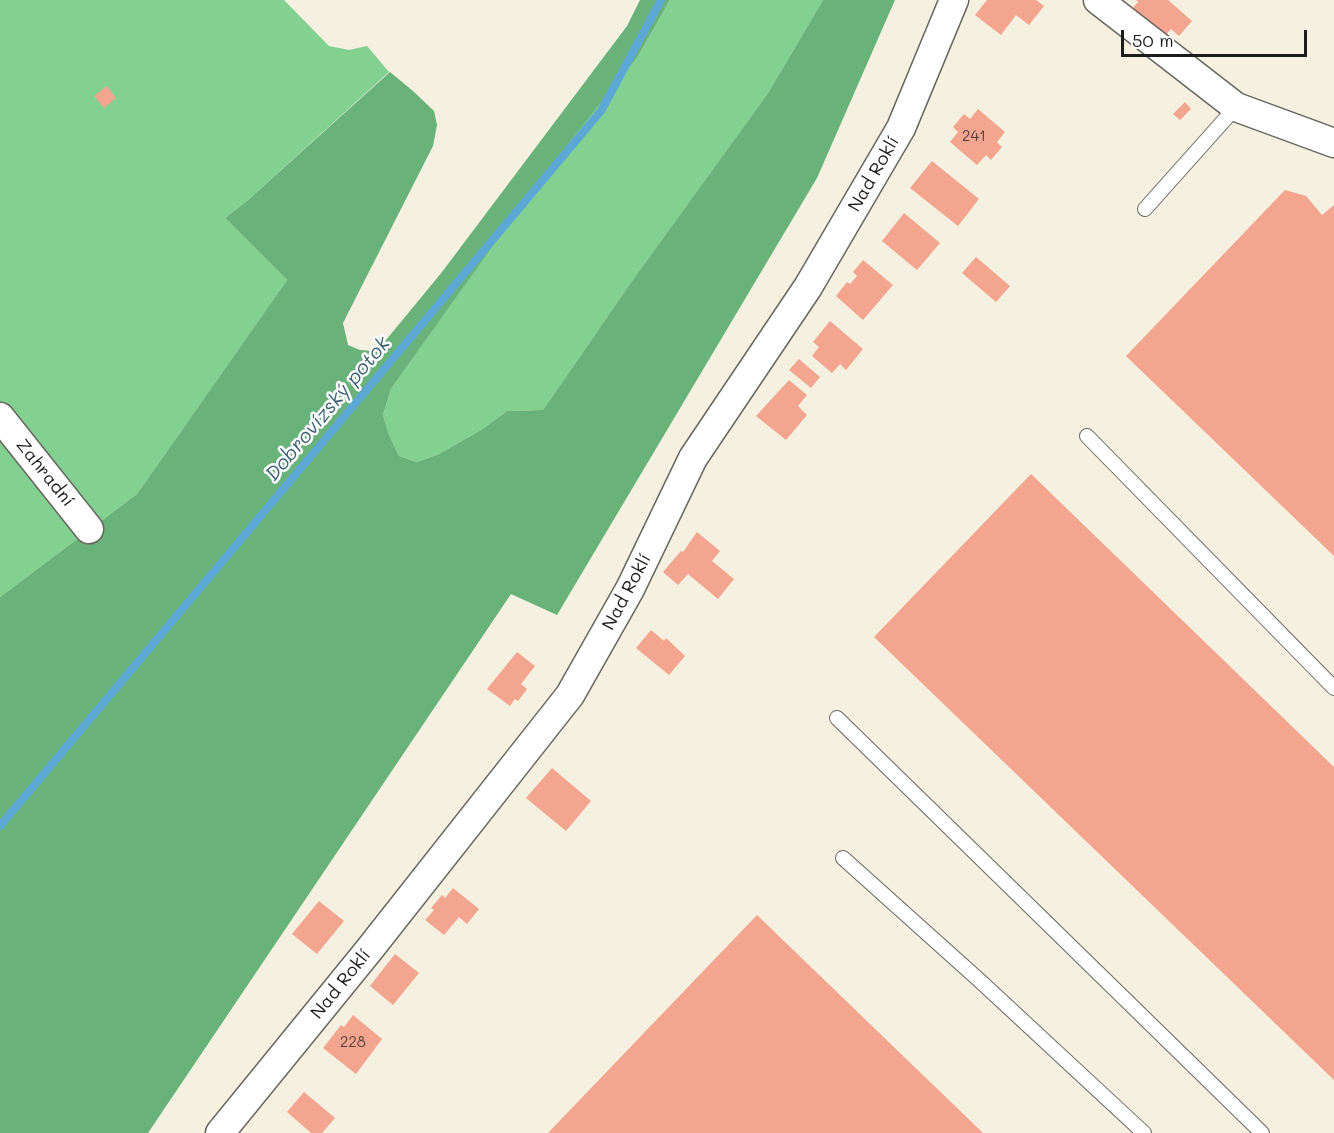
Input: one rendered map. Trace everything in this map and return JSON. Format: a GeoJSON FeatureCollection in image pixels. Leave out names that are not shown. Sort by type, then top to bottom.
{"type":"FeatureCollection","features":[{"type":"Feature","properties":{"kind":"street","name":"Nad Roklí"},"geometry":{"type":"LineString","coordinates":[[220,1133],[570,694],[630,590],[693,458],[808,287],[901,128],[954,0]]}},
{"type":"Feature","properties":{"kind":"street"},"geometry":{"type":"LineString","coordinates":[[1098,0],[1236,107],[1334,143]]}},
{"type":"Feature","properties":{"kind":"street","name":"Zahradní"},"geometry":{"type":"LineString","coordinates":[[0,417],[89,529]]}},
{"type":"Feature","properties":{"kind":"lane"},"geometry":{"type":"LineString","coordinates":[[1145,209],[1236,107]]}},
{"type":"Feature","properties":{"kind":"lane"},"geometry":{"type":"LineString","coordinates":[[1087,436],[1334,688]]}},
{"type":"Feature","properties":{"kind":"lane"},"geometry":{"type":"LineString","coordinates":[[837,718],[1263,1133]]}},
{"type":"Feature","properties":{"kind":"lane"},"geometry":{"type":"LineString","coordinates":[[843,858],[1144,1133]]}},
{"type":"Feature","properties":{"kind":"green space"},"geometry":{"type":"Polygon","coordinates":[[[0,0],[284,0],[329,46],[349,50],[367,46],[389,72],[248,200],[225,218],[287,280],[137,494],[0,597],[0,0]]]}},
{"type":"Feature","properties":{"kind":"green space"},"geometry":{"type":"Polygon","coordinates":[[[640,0],[670,0],[637,58],[541,178],[391,389],[383,415],[399,456],[417,462],[439,454],[481,430],[507,411],[543,410],[632,281],[768,93],[823,0],[895,0],[817,178],[557,615],[511,594],[148,1133],[0,1133],[0,597],[137,494],[287,280],[225,218],[390,72],[413,91],[434,111],[437,125],[433,146],[343,323],[348,345],[360,350],[377,351],[442,272],[627,26],[640,0]]]}},
{"type":"Feature","properties":{"kind":"green space"},"geometry":{"type":"Polygon","coordinates":[[[670,0],[823,0],[768,93],[632,281],[543,410],[507,411],[481,430],[439,454],[417,462],[399,456],[383,415],[391,389],[541,177],[637,58],[670,0]]]}},
{"type":"Feature","properties":{"kind":"building"},"geometry":{"type":"Polygon","coordinates":[[[987,0],[1036,0],[1044,6],[1029,25],[1016,15],[1001,35],[975,15],[987,0]]]}},
{"type":"Feature","properties":{"kind":"building"},"geometry":{"type":"Polygon","coordinates":[[[1136,0],[1168,0],[1192,21],[1179,36],[1171,29],[1160,42],[1127,15],[1138,2],[1136,0]]]}},
{"type":"Feature","properties":{"kind":"building"},"geometry":{"type":"Polygon","coordinates":[[[107,86],[116,98],[104,108],[94,96],[107,86]]]}},
{"type":"Feature","properties":{"kind":"building"},"geometry":{"type":"Polygon","coordinates":[[[1185,102],[1191,109],[1180,120],[1173,114],[1185,102]]]}},
{"type":"Feature","properties":{"kind":"building"},"geometry":{"type":"Polygon","coordinates":[[[978,109],[1005,132],[997,142],[1002,147],[991,160],[986,155],[977,165],[950,142],[958,132],[953,127],[964,114],[970,119],[978,109]]]}},
{"type":"Feature","properties":{"kind":"building"},"geometry":{"type":"Polygon","coordinates":[[[932,161],[979,199],[958,226],[910,188],[932,161]]]}},
{"type":"Feature","properties":{"kind":"building"},"geometry":{"type":"Polygon","coordinates":[[[1285,190],[1306,196],[1322,215],[1334,205],[1334,556],[1126,356],[1285,190]]]}},
{"type":"Feature","properties":{"kind":"building"},"geometry":{"type":"Polygon","coordinates":[[[904,213],[940,243],[917,270],[882,241],[904,213]]]}},
{"type":"Feature","properties":{"kind":"building"},"geometry":{"type":"Polygon","coordinates":[[[976,257],[1010,286],[996,302],[962,273],[976,257]]]}},
{"type":"Feature","properties":{"kind":"building"},"geometry":{"type":"Polygon","coordinates":[[[863,260],[893,285],[863,320],[836,296],[847,282],[850,284],[857,276],[853,272],[863,260]]]}},
{"type":"Feature","properties":{"kind":"building"},"geometry":{"type":"Polygon","coordinates":[[[830,321],[863,349],[846,370],[840,364],[832,373],[812,356],[819,347],[813,342],[830,321]]]}},
{"type":"Feature","properties":{"kind":"building"},"geometry":{"type":"Polygon","coordinates":[[[799,359],[820,377],[811,388],[789,370],[799,359]]]}},
{"type":"Feature","properties":{"kind":"building"},"geometry":{"type":"Polygon","coordinates":[[[789,380],[807,395],[798,406],[807,415],[786,440],[756,416],[789,380]]]}},
{"type":"Feature","properties":{"kind":"building"},"geometry":{"type":"Polygon","coordinates":[[[1031,474],[1334,767],[1334,1080],[874,637],[1031,474]]]}},
{"type":"Feature","properties":{"kind":"building"},"geometry":{"type":"Polygon","coordinates":[[[697,532],[720,551],[712,561],[734,579],[718,599],[688,574],[678,585],[663,572],[681,551],[683,552],[697,532]]]}},
{"type":"Feature","properties":{"kind":"building"},"geometry":{"type":"Polygon","coordinates":[[[651,630],[664,641],[666,638],[685,656],[669,675],[636,648],[651,630]]]}},
{"type":"Feature","properties":{"kind":"building"},"geometry":{"type":"Polygon","coordinates":[[[517,652],[535,666],[521,684],[527,689],[518,701],[515,699],[510,706],[487,689],[517,652]]]}},
{"type":"Feature","properties":{"kind":"building"},"geometry":{"type":"Polygon","coordinates":[[[552,768],[591,801],[566,831],[526,798],[552,768]]]}},
{"type":"Feature","properties":{"kind":"building"},"geometry":{"type":"Polygon","coordinates":[[[453,888],[479,909],[467,924],[459,917],[444,935],[425,920],[434,910],[431,908],[442,895],[445,898],[453,888]]]}},
{"type":"Feature","properties":{"kind":"building"},"geometry":{"type":"Polygon","coordinates":[[[319,901],[344,921],[317,954],[292,934],[319,901]]]}},
{"type":"Feature","properties":{"kind":"building"},"geometry":{"type":"Polygon","coordinates":[[[757,915],[983,1133],[548,1133],[757,915]]]}},
{"type":"Feature","properties":{"kind":"building"},"geometry":{"type":"Polygon","coordinates":[[[395,954],[419,973],[393,1005],[370,986],[395,954]]]}},
{"type":"Feature","properties":{"kind":"building"},"geometry":{"type":"Polygon","coordinates":[[[353,1015],[382,1039],[356,1074],[323,1048],[341,1025],[344,1027],[353,1015]]]}},
{"type":"Feature","properties":{"kind":"building"},"geometry":{"type":"Polygon","coordinates":[[[304,1092],[335,1118],[322,1133],[311,1133],[287,1112],[304,1092]]]}},
{"type":"Feature","properties":{"kind":"waterway","name":"Dobrovízský potok"},"geometry":{"type":"LineString","coordinates":[[0,826],[601,111],[661,0]]}}]}
